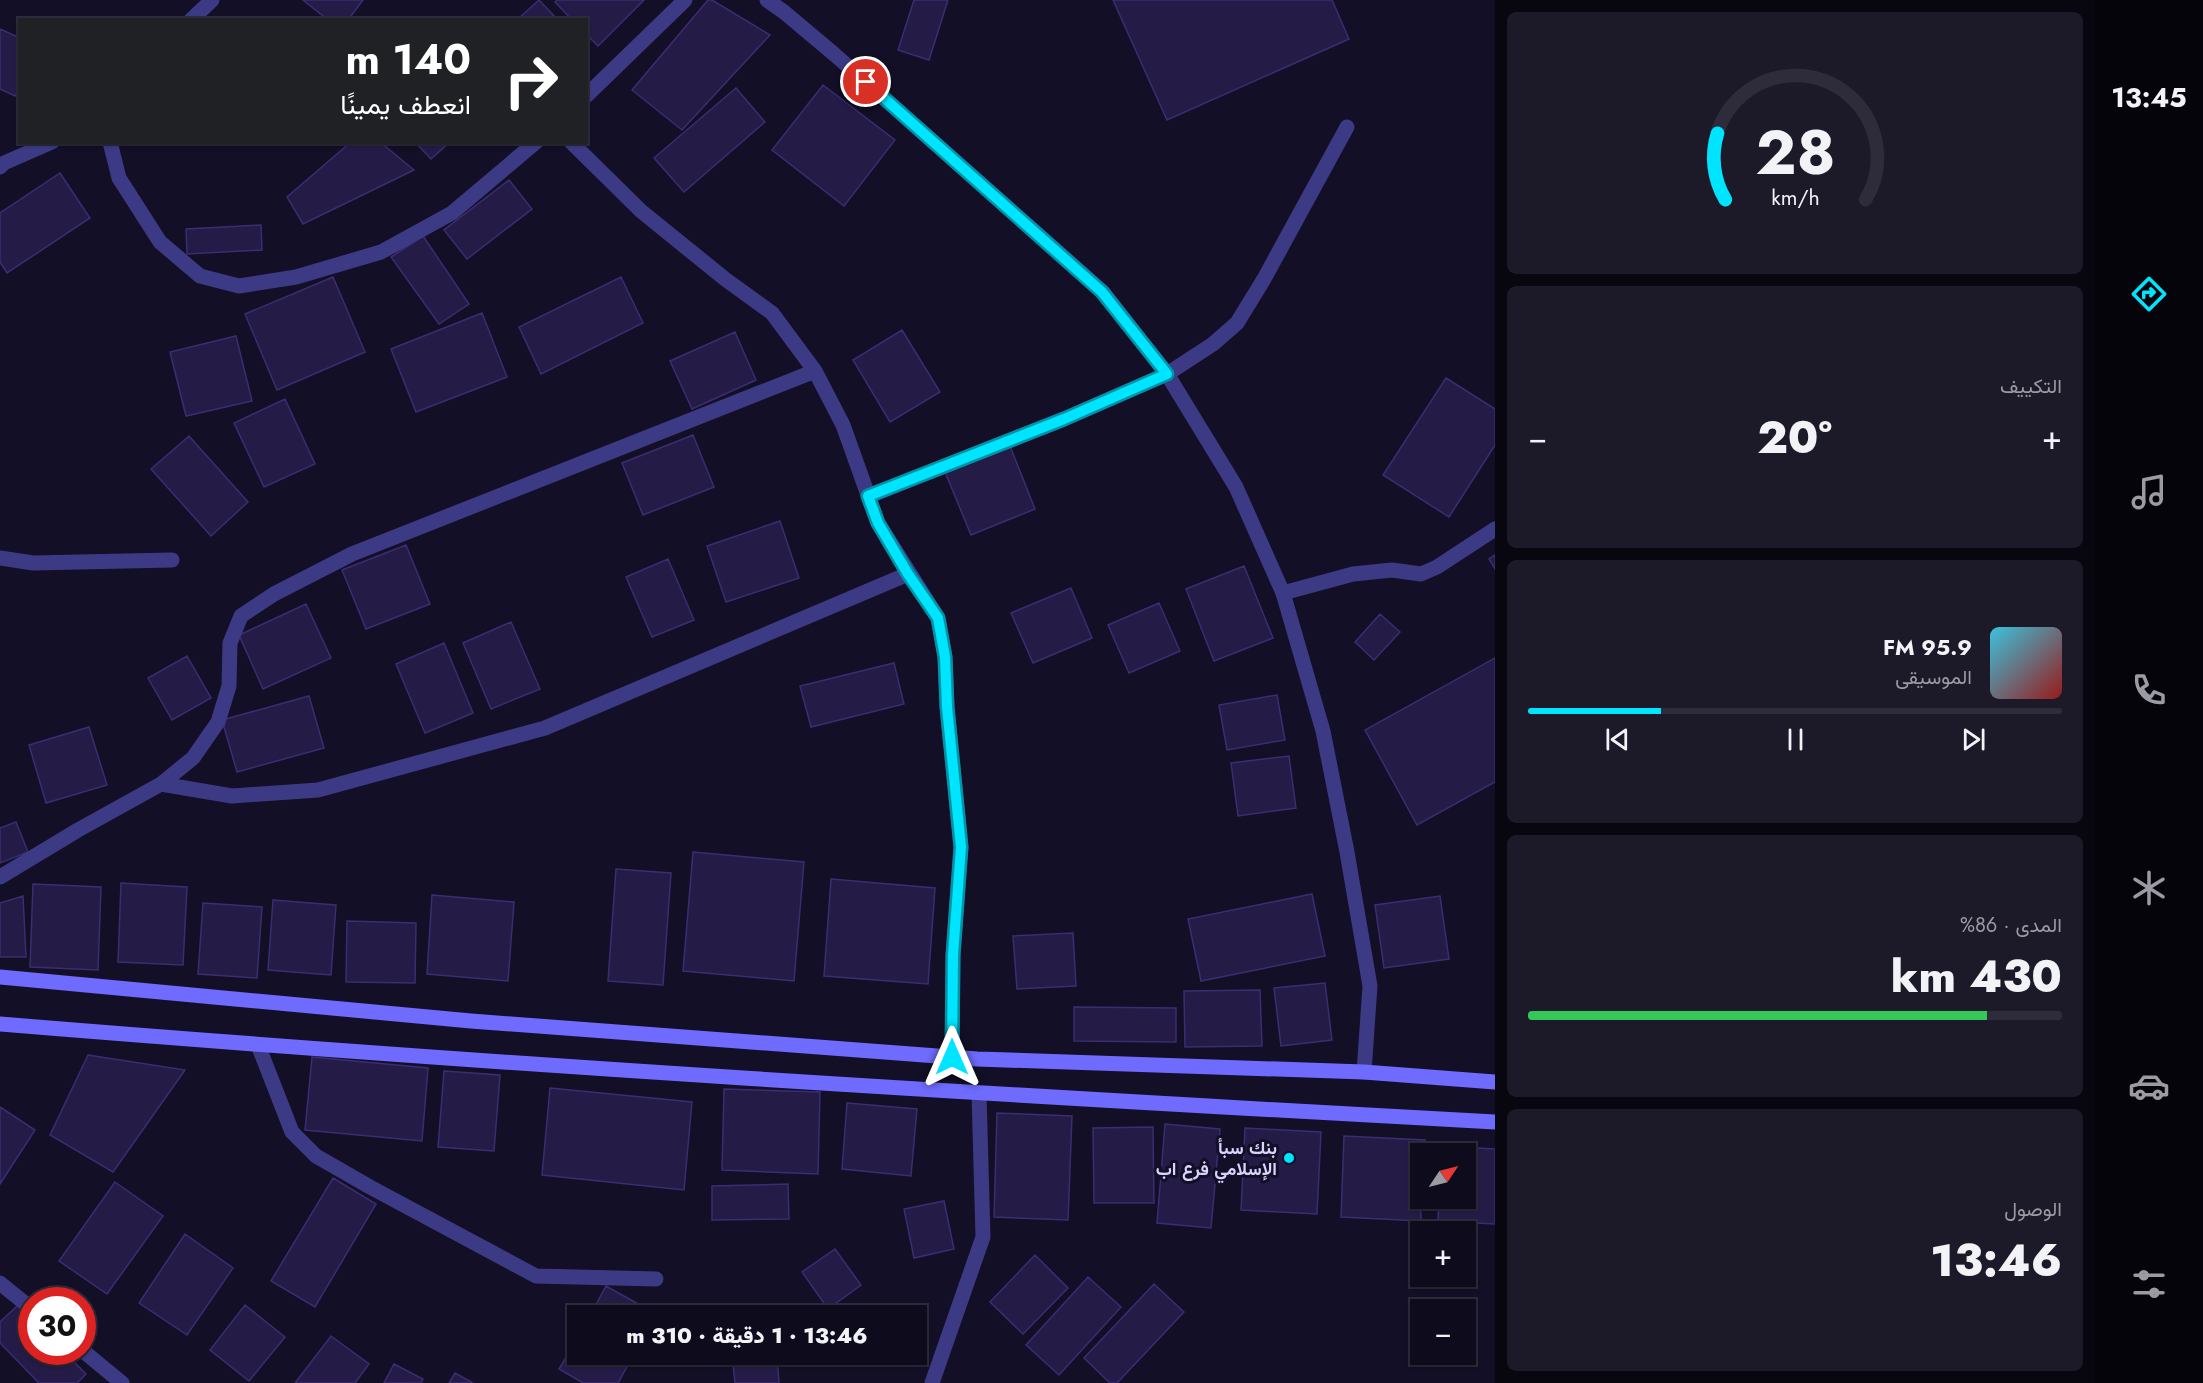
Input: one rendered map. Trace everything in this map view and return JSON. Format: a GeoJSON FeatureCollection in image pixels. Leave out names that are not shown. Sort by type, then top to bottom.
{"type":"FeatureCollection","features":[{"type":"Feature","properties":{"kind":"street"},"geometry":{"type":"LineString","coordinates":[[194,18],[212,0]]}},
{"type":"Feature","properties":{"kind":"street"},"geometry":{"type":"LineString","coordinates":[[588,94],[685,0]]}},
{"type":"Feature","properties":{"kind":"street"},"geometry":{"type":"LineString","coordinates":[[767,0],[834,54],[1102,292],[1167,374],[1236,487],[1283,593],[1323,731],[1370,986],[1365,1072]]}},
{"type":"Feature","properties":{"kind":"street"},"geometry":{"type":"LineString","coordinates":[[868,496],[1064,419],[1167,374],[1213,344],[1237,323],[1264,279],[1347,127]]}},
{"type":"Feature","properties":{"kind":"street"},"geometry":{"type":"LineString","coordinates":[[0,167],[4,163],[47,144]]}},
{"type":"Feature","properties":{"kind":"street"},"geometry":{"type":"LineString","coordinates":[[110,144],[119,178],[160,242],[200,276],[239,286],[296,277],[381,252],[452,213],[534,144]]}},
{"type":"Feature","properties":{"kind":"street"},"geometry":{"type":"LineString","coordinates":[[573,144],[641,211],[772,313],[815,370],[843,425],[878,523],[908,574],[938,618],[945,657],[947,707],[961,847],[953,955],[952,1057]]}},
{"type":"Feature","properties":{"kind":"street"},"geometry":{"type":"LineString","coordinates":[[0,878],[78,830],[161,784],[194,758],[218,722],[230,686],[231,643],[241,616],[274,594],[352,554],[815,370]]}},
{"type":"Feature","properties":{"kind":"street"},"geometry":{"type":"LineString","coordinates":[[1283,593],[1353,574],[1392,570],[1421,574],[1437,567],[1495,529]]}},
{"type":"Feature","properties":{"kind":"street"},"geometry":{"type":"LineString","coordinates":[[0,558],[33,563],[172,560]]}},
{"type":"Feature","properties":{"kind":"street"},"geometry":{"type":"LineString","coordinates":[[161,784],[232,796],[318,790],[545,729],[908,574]]}},
{"type":"Feature","properties":{"kind":"street"},"geometry":{"type":"LineString","coordinates":[[0,977],[471,1021],[952,1057],[1365,1072],[1495,1082]]}},
{"type":"Feature","properties":{"kind":"street"},"geometry":{"type":"LineString","coordinates":[[0,1024],[258,1045],[979,1094],[1495,1122]]}},
{"type":"Feature","properties":{"kind":"street"},"geometry":{"type":"LineString","coordinates":[[258,1045],[292,1132],[316,1156],[536,1276],[656,1279]]}},
{"type":"Feature","properties":{"kind":"street"},"geometry":{"type":"LineString","coordinates":[[932,1383],[983,1237],[979,1094]]}},
{"type":"Feature","properties":{"kind":"street"},"geometry":{"type":"LineString","coordinates":[[0,1283],[18,1298]]}},
{"type":"Feature","properties":{"kind":"street"},"geometry":{"type":"LineString","coordinates":[[96,1362],[122,1383]]}},
{"type":"Feature","properties":{"kind":"building"},"geometry":{"type":"Polygon","coordinates":[[[303,0],[363,0],[350,18],[326,18],[303,0]]]}},
{"type":"Feature","properties":{"kind":"building"},"geometry":{"type":"Polygon","coordinates":[[[539,0],[556,18],[519,18],[539,0]]]}},
{"type":"Feature","properties":{"kind":"building"},"geometry":{"type":"Polygon","coordinates":[[[557,0],[644,0],[598,46],[588,36],[588,18],[570,18],[555,2],[557,0]]]}},
{"type":"Feature","properties":{"kind":"building"},"geometry":{"type":"Polygon","coordinates":[[[708,0],[712,0],[770,35],[682,130],[632,90],[708,0]]]}},
{"type":"Feature","properties":{"kind":"building"},"geometry":{"type":"Polygon","coordinates":[[[914,0],[948,0],[929,60],[898,50],[914,0]]]}},
{"type":"Feature","properties":{"kind":"building"},"geometry":{"type":"Polygon","coordinates":[[[1113,0],[1332,0],[1349,39],[1167,120],[1113,0]]]}},
{"type":"Feature","properties":{"kind":"building"},"geometry":{"type":"Polygon","coordinates":[[[0,29],[18,37],[18,91],[15,96],[0,89],[0,29]]]}},
{"type":"Feature","properties":{"kind":"building"},"geometry":{"type":"Polygon","coordinates":[[[823,85],[895,140],[844,206],[772,150],[823,85]]]}},
{"type":"Feature","properties":{"kind":"building"},"geometry":{"type":"Polygon","coordinates":[[[736,88],[765,122],[684,192],[654,158],[736,88]]]}},
{"type":"Feature","properties":{"kind":"building"},"geometry":{"type":"Polygon","coordinates":[[[349,144],[382,144],[414,170],[303,224],[287,197],[349,144]]]}},
{"type":"Feature","properties":{"kind":"building"},"geometry":{"type":"Polygon","coordinates":[[[417,144],[448,144],[431,159],[417,144]]]}},
{"type":"Feature","properties":{"kind":"building"},"geometry":{"type":"Polygon","coordinates":[[[60,173],[90,218],[7,273],[0,262],[0,213],[60,173]]]}},
{"type":"Feature","properties":{"kind":"building"},"geometry":{"type":"Polygon","coordinates":[[[509,180],[532,209],[467,259],[444,230],[509,180]]]}},
{"type":"Feature","properties":{"kind":"building"},"geometry":{"type":"Polygon","coordinates":[[[261,225],[262,250],[187,254],[186,229],[261,225]]]}},
{"type":"Feature","properties":{"kind":"building"},"geometry":{"type":"Polygon","coordinates":[[[423,236],[469,304],[439,324],[391,257],[423,236]]]}},
{"type":"Feature","properties":{"kind":"building"},"geometry":{"type":"Polygon","coordinates":[[[333,277],[365,352],[277,390],[245,314],[333,277]]]}},
{"type":"Feature","properties":{"kind":"building"},"geometry":{"type":"Polygon","coordinates":[[[621,277],[643,323],[541,374],[519,327],[621,277]]]}},
{"type":"Feature","properties":{"kind":"building"},"geometry":{"type":"Polygon","coordinates":[[[482,313],[507,377],[416,412],[391,349],[482,313]]]}},
{"type":"Feature","properties":{"kind":"building"},"geometry":{"type":"Polygon","coordinates":[[[902,330],[940,392],[890,422],[853,360],[902,330]]]}},
{"type":"Feature","properties":{"kind":"building"},"geometry":{"type":"Polygon","coordinates":[[[735,332],[756,380],[692,409],[670,361],[735,332]]]}},
{"type":"Feature","properties":{"kind":"building"},"geometry":{"type":"Polygon","coordinates":[[[236,336],[252,401],[186,416],[170,352],[236,336]]]}},
{"type":"Feature","properties":{"kind":"building"},"geometry":{"type":"Polygon","coordinates":[[[1446,378],[1495,409],[1495,445],[1449,517],[1383,475],[1446,378]]]}},
{"type":"Feature","properties":{"kind":"building"},"geometry":{"type":"Polygon","coordinates":[[[285,399],[315,464],[264,487],[234,423],[285,399]]]}},
{"type":"Feature","properties":{"kind":"building"},"geometry":{"type":"Polygon","coordinates":[[[693,435],[714,487],[643,515],[622,463],[693,435]]]}},
{"type":"Feature","properties":{"kind":"building"},"geometry":{"type":"Polygon","coordinates":[[[189,436],[248,502],[211,536],[151,469],[189,436]]]}},
{"type":"Feature","properties":{"kind":"building"},"geometry":{"type":"Polygon","coordinates":[[[1010,446],[1035,509],[971,535],[945,472],[1010,446]]]}},
{"type":"Feature","properties":{"kind":"building"},"geometry":{"type":"Polygon","coordinates":[[[780,521],[799,578],[726,602],[707,546],[780,521]]]}},
{"type":"Feature","properties":{"kind":"building"},"geometry":{"type":"Polygon","coordinates":[[[406,545],[430,604],[366,629],[342,570],[406,545]]]}},
{"type":"Feature","properties":{"kind":"building"},"geometry":{"type":"Polygon","coordinates":[[[1495,555],[1495,569],[1489,559],[1495,555]]]}},
{"type":"Feature","properties":{"kind":"building"},"geometry":{"type":"Polygon","coordinates":[[[668,559],[694,620],[652,637],[626,577],[668,559]]]}},
{"type":"Feature","properties":{"kind":"building"},"geometry":{"type":"Polygon","coordinates":[[[1244,566],[1273,638],[1214,661],[1186,589],[1244,566]]]}},
{"type":"Feature","properties":{"kind":"building"},"geometry":{"type":"Polygon","coordinates":[[[1071,588],[1092,638],[1033,663],[1011,613],[1071,588]]]}},
{"type":"Feature","properties":{"kind":"building"},"geometry":{"type":"Polygon","coordinates":[[[1159,603],[1180,651],[1129,673],[1108,625],[1159,603]]]}},
{"type":"Feature","properties":{"kind":"building"},"geometry":{"type":"Polygon","coordinates":[[[306,604],[331,658],[263,689],[239,635],[306,604]]]}},
{"type":"Feature","properties":{"kind":"building"},"geometry":{"type":"Polygon","coordinates":[[[1380,614],[1400,632],[1374,660],[1355,642],[1380,614]]]}},
{"type":"Feature","properties":{"kind":"building"},"geometry":{"type":"Polygon","coordinates":[[[511,622],[540,689],[491,709],[463,643],[511,622]]]}},
{"type":"Feature","properties":{"kind":"building"},"geometry":{"type":"Polygon","coordinates":[[[444,643],[473,713],[425,733],[396,664],[444,643]]]}},
{"type":"Feature","properties":{"kind":"building"},"geometry":{"type":"Polygon","coordinates":[[[187,656],[211,698],[172,720],[148,678],[187,656]]]}},
{"type":"Feature","properties":{"kind":"building"},"geometry":{"type":"Polygon","coordinates":[[[1495,658],[1495,782],[1417,825],[1365,730],[1495,658]]]}},
{"type":"Feature","properties":{"kind":"building"},"geometry":{"type":"Polygon","coordinates":[[[894,663],[904,704],[811,727],[800,686],[894,663]]]}},
{"type":"Feature","properties":{"kind":"building"},"geometry":{"type":"Polygon","coordinates":[[[1277,695],[1285,740],[1227,750],[1219,705],[1277,695]]]}},
{"type":"Feature","properties":{"kind":"building"},"geometry":{"type":"Polygon","coordinates":[[[309,696],[324,748],[237,772],[222,720],[309,696]]]}},
{"type":"Feature","properties":{"kind":"building"},"geometry":{"type":"Polygon","coordinates":[[[89,727],[107,785],[46,803],[29,745],[89,727]]]}},
{"type":"Feature","properties":{"kind":"building"},"geometry":{"type":"Polygon","coordinates":[[[1289,756],[1296,808],[1238,816],[1231,763],[1289,756]]]}},
{"type":"Feature","properties":{"kind":"building"},"geometry":{"type":"Polygon","coordinates":[[[16,822],[28,852],[0,863],[0,828],[16,822]]]}},
{"type":"Feature","properties":{"kind":"building"},"geometry":{"type":"Polygon","coordinates":[[[693,852],[804,862],[794,981],[683,971],[693,852]]]}},
{"type":"Feature","properties":{"kind":"building"},"geometry":{"type":"Polygon","coordinates":[[[616,869],[671,873],[663,985],[608,981],[616,869]]]}},
{"type":"Feature","properties":{"kind":"building"},"geometry":{"type":"Polygon","coordinates":[[[831,879],[935,888],[928,984],[824,976],[831,879]]]}},
{"type":"Feature","properties":{"kind":"building"},"geometry":{"type":"Polygon","coordinates":[[[121,883],[187,887],[183,965],[118,962],[121,883]]]}},
{"type":"Feature","properties":{"kind":"building"},"geometry":{"type":"Polygon","coordinates":[[[33,884],[101,887],[98,970],[30,967],[33,884]]]}},
{"type":"Feature","properties":{"kind":"building"},"geometry":{"type":"Polygon","coordinates":[[[1312,894],[1325,956],[1201,981],[1188,919],[1312,894]]]}},
{"type":"Feature","properties":{"kind":"building"},"geometry":{"type":"Polygon","coordinates":[[[432,895],[514,902],[508,981],[427,974],[432,895]]]}},
{"type":"Feature","properties":{"kind":"building"},"geometry":{"type":"Polygon","coordinates":[[[23,896],[26,957],[0,957],[0,903],[23,896]]]}},
{"type":"Feature","properties":{"kind":"building"},"geometry":{"type":"Polygon","coordinates":[[[1440,896],[1449,959],[1384,968],[1375,905],[1440,896]]]}},
{"type":"Feature","properties":{"kind":"building"},"geometry":{"type":"Polygon","coordinates":[[[273,900],[336,905],[331,975],[268,970],[273,900]]]}},
{"type":"Feature","properties":{"kind":"building"},"geometry":{"type":"Polygon","coordinates":[[[203,903],[262,907],[257,978],[198,974],[203,903]]]}},
{"type":"Feature","properties":{"kind":"building"},"geometry":{"type":"Polygon","coordinates":[[[347,921],[416,923],[415,983],[346,982],[347,921]]]}},
{"type":"Feature","properties":{"kind":"building"},"geometry":{"type":"Polygon","coordinates":[[[1073,933],[1076,986],[1017,989],[1013,936],[1073,933]]]}},
{"type":"Feature","properties":{"kind":"building"},"geometry":{"type":"Polygon","coordinates":[[[1325,983],[1332,1040],[1281,1046],[1274,988],[1325,983]]]}},
{"type":"Feature","properties":{"kind":"building"},"geometry":{"type":"Polygon","coordinates":[[[1260,990],[1262,1046],[1185,1047],[1184,991],[1260,990]]]}},
{"type":"Feature","properties":{"kind":"building"},"geometry":{"type":"Polygon","coordinates":[[[1074,1007],[1176,1008],[1176,1042],[1074,1041],[1074,1007]]]}},
{"type":"Feature","properties":{"kind":"building"},"geometry":{"type":"Polygon","coordinates":[[[88,1055],[185,1070],[113,1172],[50,1135],[88,1055]]]}},
{"type":"Feature","properties":{"kind":"building"},"geometry":{"type":"Polygon","coordinates":[[[312,1057],[428,1068],[422,1141],[305,1130],[312,1057]]]}},
{"type":"Feature","properties":{"kind":"building"},"geometry":{"type":"Polygon","coordinates":[[[444,1071],[500,1075],[494,1151],[438,1147],[444,1071]]]}},
{"type":"Feature","properties":{"kind":"building"},"geometry":{"type":"Polygon","coordinates":[[[550,1088],[692,1102],[684,1190],[542,1175],[550,1088]]]}},
{"type":"Feature","properties":{"kind":"building"},"geometry":{"type":"Polygon","coordinates":[[[724,1089],[820,1092],[818,1174],[722,1170],[724,1089]]]}},
{"type":"Feature","properties":{"kind":"building"},"geometry":{"type":"Polygon","coordinates":[[[847,1103],[917,1109],[911,1176],[842,1169],[847,1103]]]}},
{"type":"Feature","properties":{"kind":"building"},"geometry":{"type":"Polygon","coordinates":[[[0,1107],[35,1130],[0,1184],[0,1107]]]}},
{"type":"Feature","properties":{"kind":"building"},"geometry":{"type":"Polygon","coordinates":[[[997,1113],[1072,1116],[1068,1220],[994,1217],[997,1113]]]}},
{"type":"Feature","properties":{"kind":"building"},"geometry":{"type":"Polygon","coordinates":[[[1165,1124],[1220,1129],[1211,1228],[1157,1223],[1165,1124]]]}},
{"type":"Feature","properties":{"kind":"building"},"geometry":{"type":"Polygon","coordinates":[[[1153,1127],[1154,1203],[1094,1203],[1093,1128],[1153,1127]]]}},
{"type":"Feature","properties":{"kind":"building"},"geometry":{"type":"Polygon","coordinates":[[[1245,1128],[1321,1132],[1317,1214],[1241,1210],[1245,1128]]]}},
{"type":"Feature","properties":{"kind":"building"},"geometry":{"type":"Polygon","coordinates":[[[1344,1136],[1425,1140],[1425,1143],[1410,1143],[1410,1209],[1421,1209],[1421,1221],[1341,1217],[1344,1136]]]}},
{"type":"Feature","properties":{"kind":"building"},"geometry":{"type":"Polygon","coordinates":[[[1476,1148],[1495,1149],[1495,1224],[1476,1223],[1476,1221],[1438,1221],[1439,1209],[1476,1209],[1476,1148]]]}},
{"type":"Feature","properties":{"kind":"building"},"geometry":{"type":"Polygon","coordinates":[[[333,1178],[376,1204],[315,1307],[271,1281],[333,1178]]]}},
{"type":"Feature","properties":{"kind":"building"},"geometry":{"type":"Polygon","coordinates":[[[115,1182],[163,1216],[107,1294],[59,1261],[115,1182]]]}},
{"type":"Feature","properties":{"kind":"building"},"geometry":{"type":"Polygon","coordinates":[[[788,1184],[789,1219],[712,1220],[712,1186],[788,1184]]]}},
{"type":"Feature","properties":{"kind":"building"},"geometry":{"type":"Polygon","coordinates":[[[944,1201],[954,1249],[914,1258],[904,1209],[944,1201]]]}},
{"type":"Feature","properties":{"kind":"building"},"geometry":{"type":"Polygon","coordinates":[[[185,1234],[233,1268],[187,1335],[139,1303],[185,1234]]]}},
{"type":"Feature","properties":{"kind":"building"},"geometry":{"type":"Polygon","coordinates":[[[835,1249],[861,1285],[834,1305],[825,1305],[802,1272],[835,1249]]]}},
{"type":"Feature","properties":{"kind":"building"},"geometry":{"type":"Polygon","coordinates":[[[1035,1255],[1068,1288],[1023,1334],[990,1302],[1035,1255]]]}},
{"type":"Feature","properties":{"kind":"building"},"geometry":{"type":"Polygon","coordinates":[[[1088,1277],[1121,1307],[1059,1375],[1026,1345],[1088,1277]]]}},
{"type":"Feature","properties":{"kind":"building"},"geometry":{"type":"Polygon","coordinates":[[[1154,1284],[1184,1312],[1117,1383],[1110,1383],[1084,1358],[1154,1284]]]}},
{"type":"Feature","properties":{"kind":"building"},"geometry":{"type":"Polygon","coordinates":[[[606,1286],[640,1305],[596,1305],[606,1286]]]}},
{"type":"Feature","properties":{"kind":"building"},"geometry":{"type":"Polygon","coordinates":[[[18,1305],[18,1361],[0,1343],[0,1322],[18,1305]]]}},
{"type":"Feature","properties":{"kind":"building"},"geometry":{"type":"Polygon","coordinates":[[[245,1305],[285,1337],[249,1381],[210,1350],[245,1305]]]}},
{"type":"Feature","properties":{"kind":"building"},"geometry":{"type":"Polygon","coordinates":[[[331,1336],[369,1364],[355,1383],[295,1383],[331,1336]]]}},
{"type":"Feature","properties":{"kind":"building"},"geometry":{"type":"Polygon","coordinates":[[[567,1356],[567,1365],[628,1365],[618,1383],[583,1383],[559,1369],[567,1356]]]}},
{"type":"Feature","properties":{"kind":"building"},"geometry":{"type":"Polygon","coordinates":[[[394,1364],[423,1379],[421,1383],[384,1383],[394,1364]]]}},
{"type":"Feature","properties":{"kind":"building"},"geometry":{"type":"Polygon","coordinates":[[[21,1365],[77,1365],[86,1374],[77,1383],[39,1383],[21,1365]]]}},
{"type":"Feature","properties":{"kind":"building"},"geometry":{"type":"Polygon","coordinates":[[[733,1365],[778,1365],[779,1383],[735,1383],[733,1365]]]}},
{"type":"Feature","properties":{"kind":"building"},"geometry":{"type":"Polygon","coordinates":[[[455,1373],[473,1383],[449,1383],[455,1373]]]}},
{"type":"Feature","properties":{"kind":"place","name":"بنك سبأ الإسلامي فرع اب"},"geometry":{"type":"Point","coordinates":[1289,1158]}},
{"type":"Feature","properties":{"kind":"route"},"geometry":{"type":"LineString","coordinates":[[866,82],[1102,292],[1167,374],[1064,419],[868,496],[878,523],[908,574],[938,618],[945,657],[947,707],[961,847],[953,955],[952,1057]]}}]}
